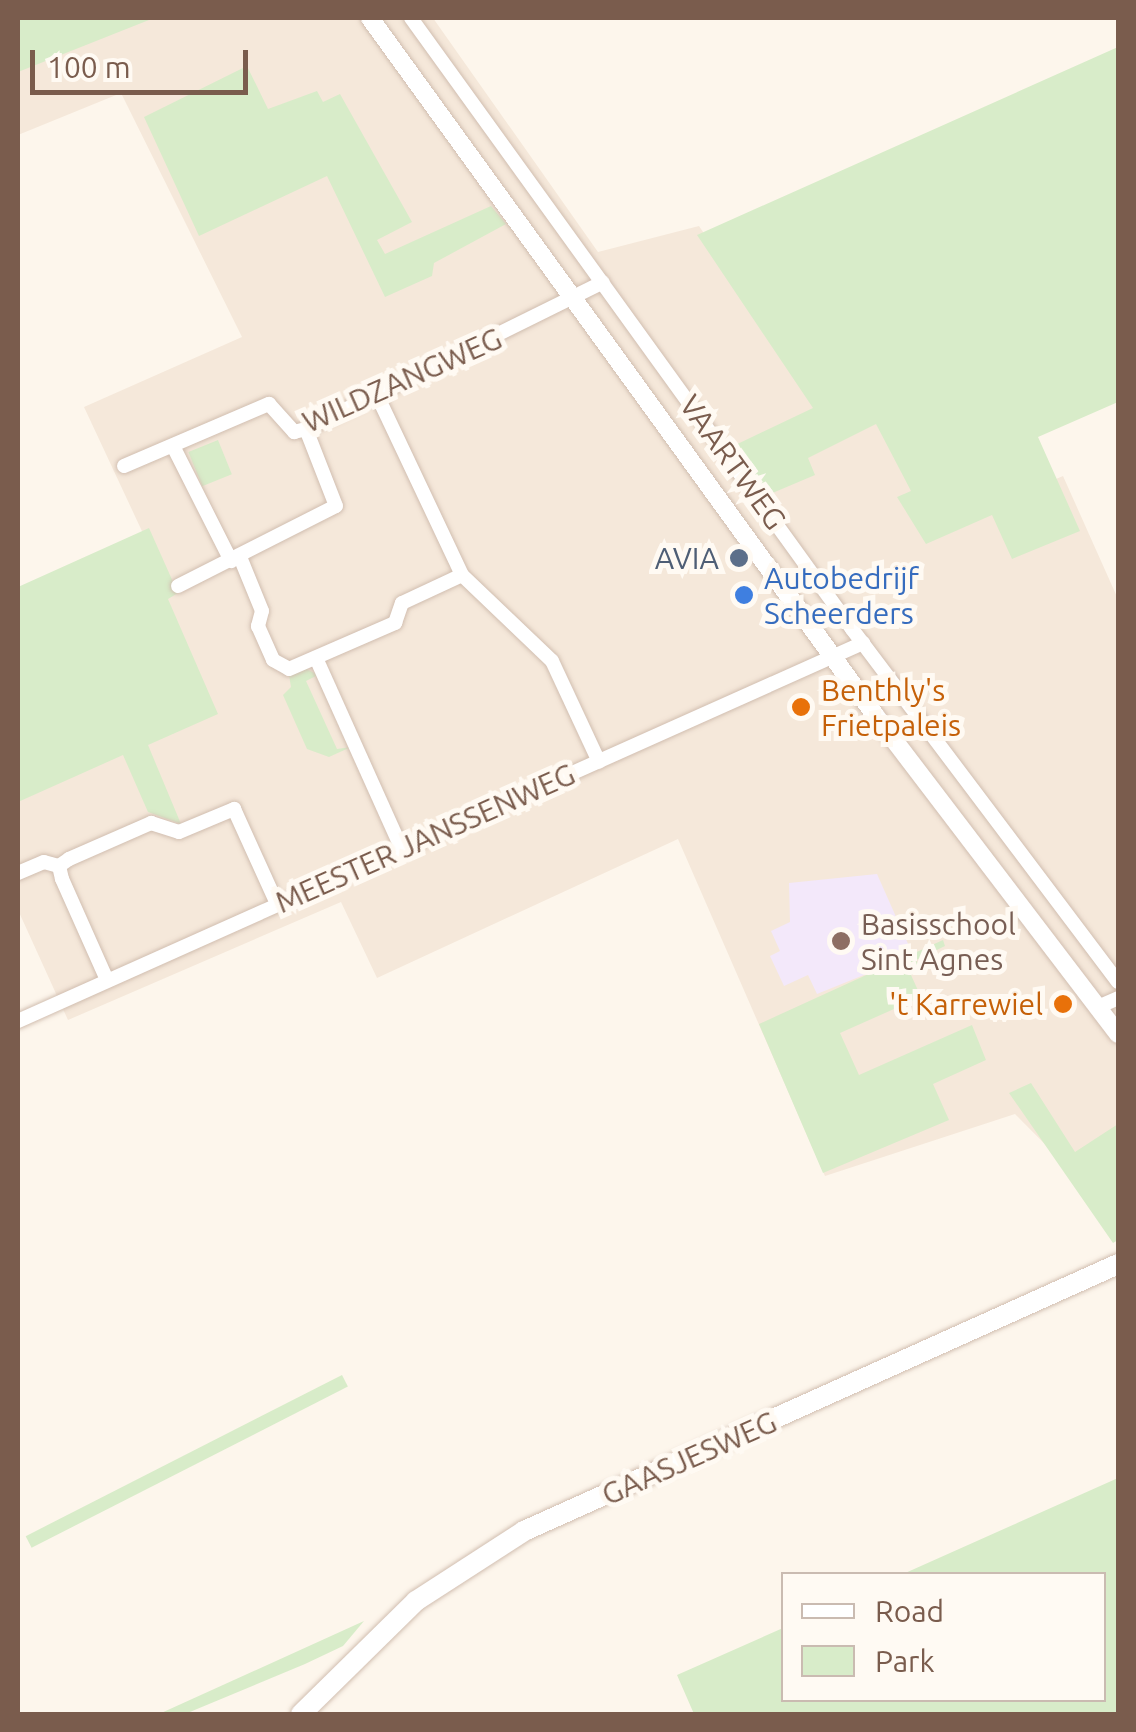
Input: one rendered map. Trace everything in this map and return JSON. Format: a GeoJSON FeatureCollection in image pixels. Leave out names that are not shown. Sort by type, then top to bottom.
{"type":"FeatureCollection","features":[{"type":"Feature","properties":{"kind":"main road","name":"GAASJESWEG"},"geometry":{"type":"LineString","coordinates":[[301,1714],[416,1600],[524,1531],[1118,1264]]}},
{"type":"Feature","properties":{"kind":"street","name":"VAARTWEG"},"geometry":{"type":"LineString","coordinates":[[370,18],[579,298],[834,657],[1118,1034]]}},
{"type":"Feature","properties":{"kind":"street","name":"VAARTWEG"},"geometry":{"type":"LineString","coordinates":[[410,18],[863,643],[1118,982]]}},
{"type":"Feature","properties":{"kind":"street"},"geometry":{"type":"LineString","coordinates":[[579,298],[603,282]]}},
{"type":"Feature","properties":{"kind":"street","name":"WILDZANGWEG"},"geometry":{"type":"LineString","coordinates":[[124,466],[269,404],[294,432],[306,429],[579,298]]}},
{"type":"Feature","properties":{"kind":"street"},"geometry":{"type":"LineString","coordinates":[[377,395],[462,575],[552,660],[599,762]]}},
{"type":"Feature","properties":{"kind":"street"},"geometry":{"type":"LineString","coordinates":[[178,586],[336,506],[306,429]]}},
{"type":"Feature","properties":{"kind":"street"},"geometry":{"type":"LineString","coordinates":[[173,446],[262,611],[258,626],[282,668],[316,658],[394,622],[402,603],[462,575]]}},
{"type":"Feature","properties":{"kind":"street"},"geometry":{"type":"LineString","coordinates":[[834,657],[863,643]]}},
{"type":"Feature","properties":{"kind":"street","name":"MEESTER JANSSENWEG"},"geometry":{"type":"LineString","coordinates":[[18,1021],[834,657]]}},
{"type":"Feature","properties":{"kind":"street"},"geometry":{"type":"LineString","coordinates":[[316,658],[402,849]]}},
{"type":"Feature","properties":{"kind":"street"},"geometry":{"type":"LineString","coordinates":[[18,873],[44,862],[59,866],[151,823],[179,832],[234,809],[277,904]]}},
{"type":"Feature","properties":{"kind":"street"},"geometry":{"type":"LineString","coordinates":[[59,866],[107,980]]}},
{"type":"Feature","properties":{"kind":"street"},"geometry":{"type":"LineString","coordinates":[[1098,1007],[1118,998]]}},
{"type":"Feature","properties":{"kind":"shaded area"},"geometry":{"type":"Polygon","coordinates":[[[40,18],[433,18],[598,252],[699,226],[834,427],[884,416],[947,526],[1063,476],[1118,599],[1118,1218],[1015,1114],[825,1176],[678,839],[377,978],[341,902],[68,1020],[18,910],[18,800],[169,589],[84,407],[242,337],[121,93],[18,135],[18,26],[40,18]]]}},
{"type":"Feature","properties":{"kind":"shaded area","name":"Basisschool Sint Agnes"},"geometry":{"type":"Polygon","coordinates":[[[877,874],[913,955],[817,994],[808,975],[784,986],[770,956],[780,951],[771,931],[790,922],[789,883],[877,874]]]}},
{"type":"Feature","properties":{"kind":"green space"},"geometry":{"type":"Polygon","coordinates":[[[18,18],[154,18],[18,72],[18,18]]]}},
{"type":"Feature","properties":{"kind":"green space"},"geometry":{"type":"Polygon","coordinates":[[[1118,47],[1118,402],[1038,437],[1080,531],[1012,559],[992,515],[926,544],[897,497],[911,491],[876,424],[808,458],[815,475],[763,497],[727,449],[813,408],[697,235],[1118,47]]]}},
{"type":"Feature","properties":{"kind":"green space"},"geometry":{"type":"Polygon","coordinates":[[[247,66],[268,109],[317,91],[323,102],[340,94],[412,222],[377,240],[385,254],[491,206],[506,224],[434,263],[432,276],[385,297],[327,176],[199,236],[144,117],[247,66]]]}},
{"type":"Feature","properties":{"kind":"green space"},"geometry":{"type":"Polygon","coordinates":[[[218,440],[232,474],[202,486],[188,452],[218,440]]]}},
{"type":"Feature","properties":{"kind":"green space"},"geometry":{"type":"Polygon","coordinates":[[[149,528],[178,593],[168,599],[218,714],[148,745],[181,824],[148,812],[123,755],[18,802],[18,587],[149,528]]]}},
{"type":"Feature","properties":{"kind":"green space"},"geometry":{"type":"Polygon","coordinates":[[[305,668],[318,675],[306,681],[337,749],[351,747],[329,757],[307,749],[283,695],[291,687],[289,675],[305,668]]]}},
{"type":"Feature","properties":{"kind":"green space"},"geometry":{"type":"Polygon","coordinates":[[[943,940],[945,946],[916,960],[920,970],[911,975],[921,997],[840,1033],[859,1075],[972,1025],[986,1060],[933,1084],[949,1120],[823,1173],[759,1024],[943,940]]]}},
{"type":"Feature","properties":{"kind":"green space"},"geometry":{"type":"Polygon","coordinates":[[[1031,1083],[1075,1152],[1118,1124],[1118,1240],[1113,1243],[1009,1093],[1031,1083]]]}},
{"type":"Feature","properties":{"kind":"green space"},"geometry":{"type":"Polygon","coordinates":[[[342,1375],[348,1387],[32,1548],[26,1536],[342,1375]]]}},
{"type":"Feature","properties":{"kind":"green space"},"geometry":{"type":"Polygon","coordinates":[[[1118,1478],[1118,1714],[694,1714],[677,1675],[781,1629],[781,1702],[1106,1702],[1106,1572],[907,1572],[1118,1478]]]}},
{"type":"Feature","properties":{"kind":"green space"},"geometry":{"type":"Polygon","coordinates":[[[364,1621],[343,1646],[305,1664],[185,1714],[159,1714],[364,1621]]]}},
{"type":"Feature","properties":{"kind":"place","name":"AVIA"},"geometry":{"type":"Point","coordinates":[739,558]}},
{"type":"Feature","properties":{"kind":"place","name":"Autobedrijf Scheerders"},"geometry":{"type":"Point","coordinates":[744,595]}},
{"type":"Feature","properties":{"kind":"place","name":"Benthly's Frietpaleis"},"geometry":{"type":"Point","coordinates":[801,707]}},
{"type":"Feature","properties":{"kind":"place","name":"Basisschool Sint Agnes"},"geometry":{"type":"Point","coordinates":[841,941]}},
{"type":"Feature","properties":{"kind":"place","name":"'t Karrewiel"},"geometry":{"type":"Point","coordinates":[1063,1004]}}]}
